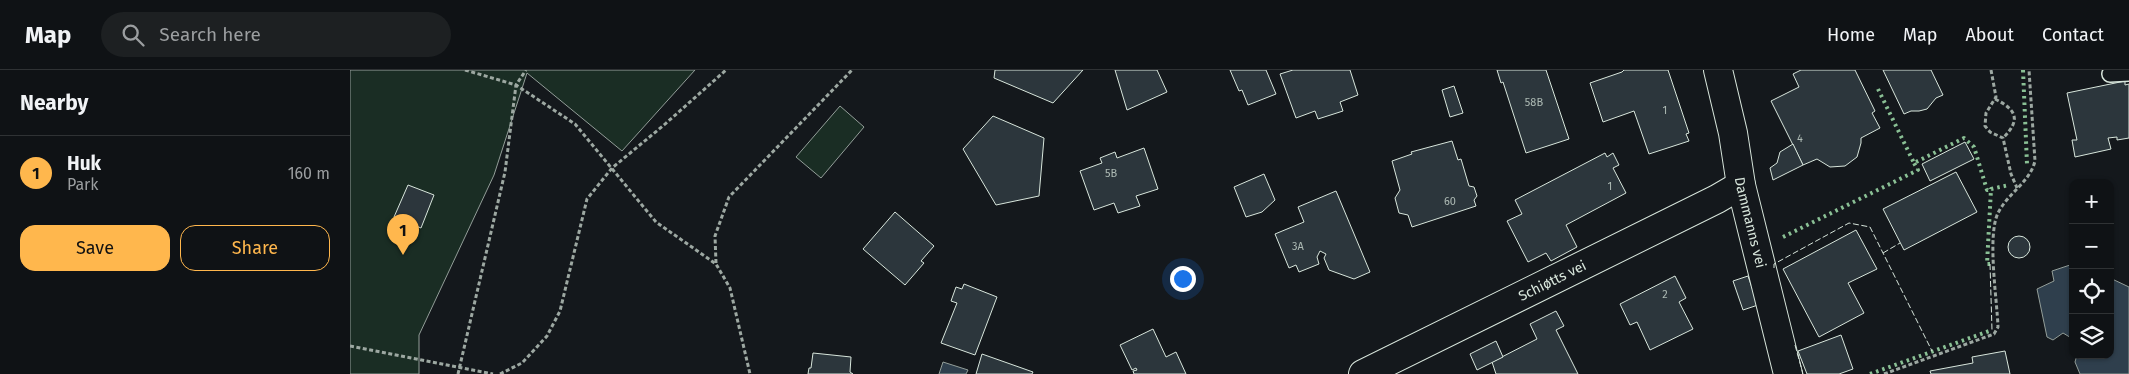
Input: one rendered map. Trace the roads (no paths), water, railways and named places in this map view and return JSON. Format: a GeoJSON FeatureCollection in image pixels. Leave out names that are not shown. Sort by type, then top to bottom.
{"type":"FeatureCollection","features":[{"type":"Feature","properties":{"kind":"street","name":"Dammanns vei"},"geometry":{"type":"LineString","coordinates":[[1718,70],[1733,133],[1741,185],[1788,374]]}},
{"type":"Feature","properties":{"kind":"street","name":"Schiøtts vei"},"geometry":{"type":"LineString","coordinates":[[1363,374],[1709,203],[1741,185]]}},
{"type":"Feature","properties":{"kind":"lane"},"geometry":{"type":"LineString","coordinates":[[2110,74],[2129,73]]}},
{"type":"Feature","properties":{"kind":"water"},"geometry":{"type":"Polygon","coordinates":[[[2069,265],[2069,337],[2063,333],[2053,340],[2047,337],[2037,289],[2054,281],[2052,271],[2069,265]]]}},
{"type":"Feature","properties":{"kind":"water"},"geometry":{"type":"Polygon","coordinates":[[[2114,280],[2129,287],[2129,374],[2080,374],[2075,362],[2076,359],[2114,359],[2114,280]]]}},
{"type":"Feature","properties":{"kind":"water"},"geometry":{"type":"Polygon","coordinates":[[[943,362],[968,370],[966,374],[939,374],[943,362]]]}},
{"type":"Feature","properties":{"kind":"place","name":"Huk"},"geometry":{"type":"Point","coordinates":[403,255]}}]}
